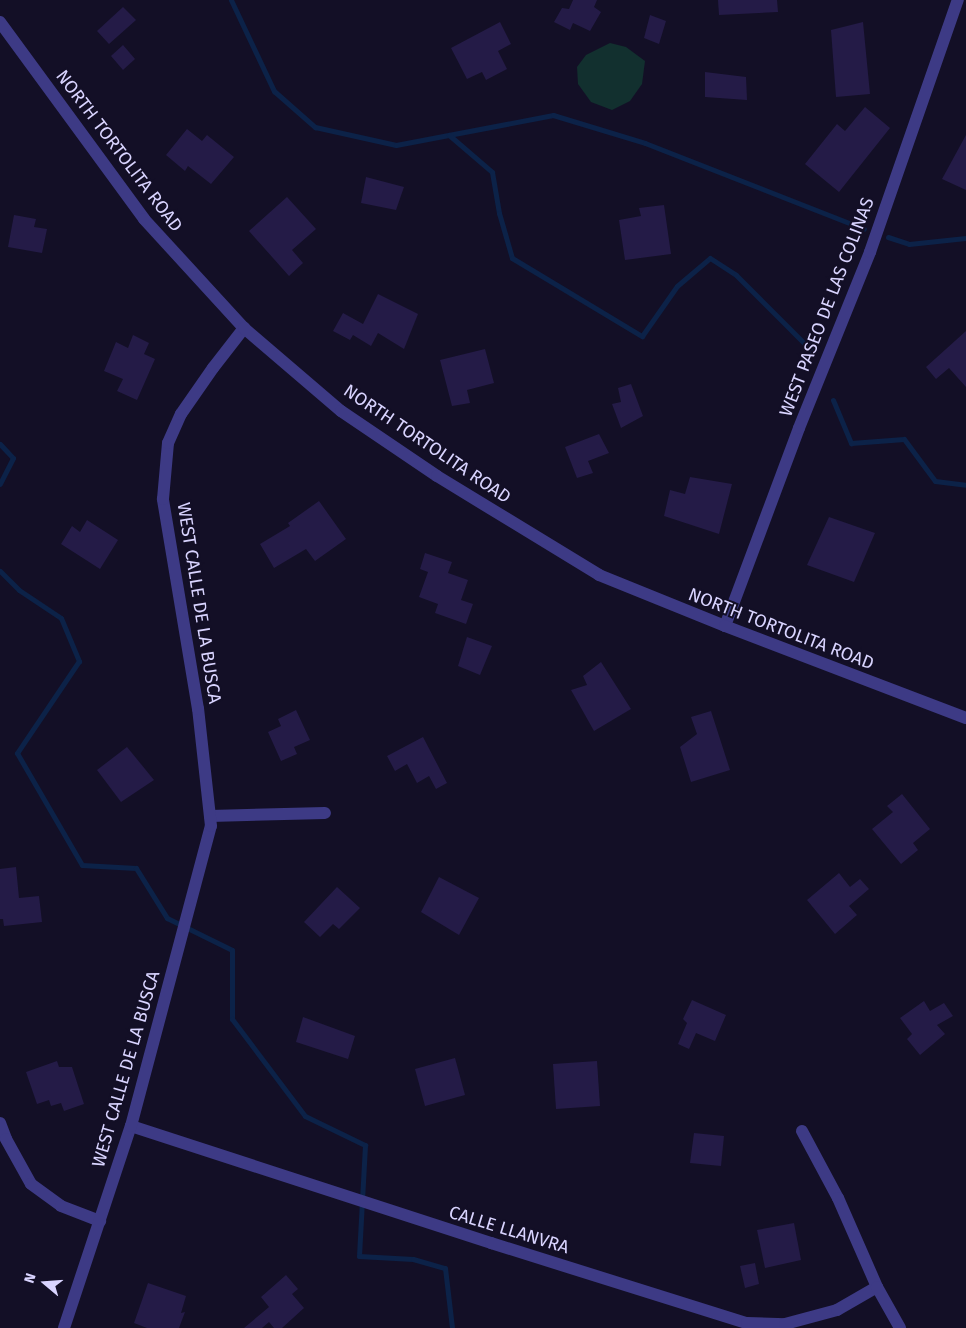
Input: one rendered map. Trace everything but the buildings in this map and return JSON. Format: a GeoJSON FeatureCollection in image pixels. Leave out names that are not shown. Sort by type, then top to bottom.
{"type":"FeatureCollection","features":[{"type":"Feature","properties":{"kind":"street","name":"WEST PASEO DE LAS COLINAS"},"geometry":{"type":"LineString","coordinates":[[725,626],[799,428],[870,252],[958,0]]}},
{"type":"Feature","properties":{"kind":"street","name":"NORTH TORTOLITA ROAD"},"geometry":{"type":"LineString","coordinates":[[0,22],[144,219],[244,328],[341,411],[437,476],[599,575],[725,626],[966,718]]}},
{"type":"Feature","properties":{"kind":"street","name":"WEST CALLE DE LA BUSCA"},"geometry":{"type":"LineString","coordinates":[[64,1328],[131,1126],[211,826],[198,709],[167,529],[164,492],[168,443],[181,414],[244,328]]}},
{"type":"Feature","properties":{"kind":"street"},"geometry":{"type":"LineString","coordinates":[[210,816],[324,813]]}},
{"type":"Feature","properties":{"kind":"street"},"geometry":{"type":"LineString","coordinates":[[0,1123],[6,1139],[31,1184],[61,1206],[100,1221]]}},
{"type":"Feature","properties":{"kind":"street","name":"CALLE LLANVRA"},"geometry":{"type":"LineString","coordinates":[[131,1126],[485,1241],[747,1323],[785,1324],[837,1310],[877,1287]]}},
{"type":"Feature","properties":{"kind":"street"},"geometry":{"type":"LineString","coordinates":[[802,1131],[838,1198],[877,1287],[900,1328]]}},
{"type":"Feature","properties":{"kind":"green space"},"geometry":{"type":"Polygon","coordinates":[[[610,43],[626,47],[645,61],[642,84],[630,101],[612,110],[591,102],[578,84],[577,67],[586,55],[610,43]]]}},
{"type":"Feature","properties":{"kind":"waterway"},"geometry":{"type":"LineString","coordinates":[[231,0],[274,91],[315,127],[396,145],[553,115],[645,143],[864,229]]}},
{"type":"Feature","properties":{"kind":"waterway"},"geometry":{"type":"LineString","coordinates":[[449,135],[492,172],[499,213],[512,258],[642,336],[677,286],[710,258],[736,275],[812,351]]}},
{"type":"Feature","properties":{"kind":"waterway"},"geometry":{"type":"LineString","coordinates":[[888,237],[909,244],[966,238]]}},
{"type":"Feature","properties":{"kind":"waterway"},"geometry":{"type":"LineString","coordinates":[[833,400],[851,443],[904,439],[935,481],[966,485]]}},
{"type":"Feature","properties":{"kind":"waterway"},"geometry":{"type":"LineString","coordinates":[[0,444],[13,458],[0,484]]}},
{"type":"Feature","properties":{"kind":"waterway"},"geometry":{"type":"LineString","coordinates":[[0,571],[19,590],[61,618],[79,661],[17,753],[82,865],[136,868],[167,918],[232,950],[232,1019],[305,1116],[365,1145],[359,1256],[413,1259],[445,1268],[452,1328]]}}]}
